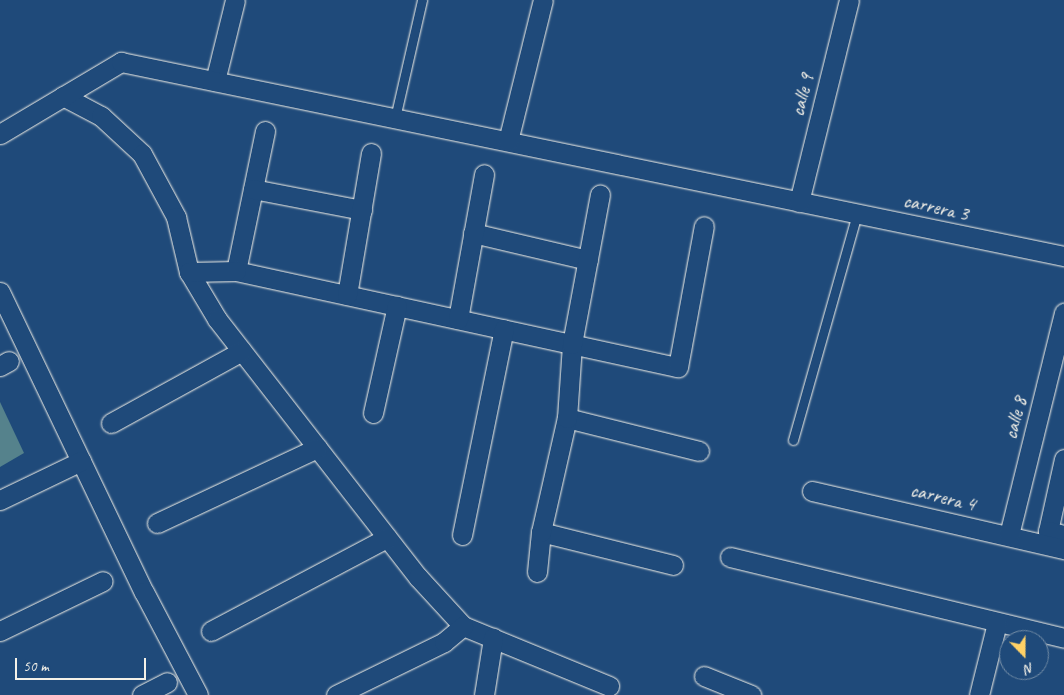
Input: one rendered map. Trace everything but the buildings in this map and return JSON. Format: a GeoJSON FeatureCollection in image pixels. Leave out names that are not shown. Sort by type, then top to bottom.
{"type":"FeatureCollection","features":[{"type":"Feature","properties":{"kind":"street"},"geometry":{"type":"LineString","coordinates":[[215,81],[235,0]]}},
{"type":"Feature","properties":{"kind":"street"},"geometry":{"type":"LineString","coordinates":[[508,142],[543,0]]}},
{"type":"Feature","properties":{"kind":"street","name":"calle 9"},"geometry":{"type":"LineString","coordinates":[[800,202],[849,0]]}},
{"type":"Feature","properties":{"kind":"street","name":"carrera 3"},"geometry":{"type":"LineString","coordinates":[[0,134],[121,62],[1064,256]]}},
{"type":"Feature","properties":{"kind":"street"},"geometry":{"type":"LineString","coordinates":[[63,96],[101,116],[142,154],[176,217],[189,272],[217,319],[387,538],[463,626],[602,688]]}},
{"type":"Feature","properties":{"kind":"street"},"geometry":{"type":"LineString","coordinates":[[236,272],[265,131]]}},
{"type":"Feature","properties":{"kind":"street"},"geometry":{"type":"LineString","coordinates":[[347,295],[371,153]]}},
{"type":"Feature","properties":{"kind":"street"},"geometry":{"type":"LineString","coordinates":[[458,319],[484,174]]}},
{"type":"Feature","properties":{"kind":"street"},"geometry":{"type":"LineString","coordinates":[[253,189],[362,210]]}},
{"type":"Feature","properties":{"kind":"street"},"geometry":{"type":"LineString","coordinates":[[537,572],[542,532],[567,418],[572,344],[600,195]]}},
{"type":"Feature","properties":{"kind":"street"},"geometry":{"type":"LineString","coordinates":[[189,272],[236,272],[678,367],[704,226]]}},
{"type":"Feature","properties":{"kind":"street"},"geometry":{"type":"LineString","coordinates":[[473,233],[588,260]]}},
{"type":"Feature","properties":{"kind":"street"},"geometry":{"type":"LineString","coordinates":[[0,292],[81,461],[198,695]]}},
{"type":"Feature","properties":{"kind":"street"},"geometry":{"type":"LineString","coordinates":[[373,413],[397,306]]}},
{"type":"Feature","properties":{"kind":"street","name":"calle 8"},"geometry":{"type":"LineString","coordinates":[[1009,535],[1064,313]]}},
{"type":"Feature","properties":{"kind":"street"},"geometry":{"type":"LineString","coordinates":[[462,535],[504,329]]}},
{"type":"Feature","properties":{"kind":"street"},"geometry":{"type":"LineString","coordinates":[[111,423],[242,351]]}},
{"type":"Feature","properties":{"kind":"street"},"geometry":{"type":"LineString","coordinates":[[567,418],[699,450]]}},
{"type":"Feature","properties":{"kind":"street"},"geometry":{"type":"LineString","coordinates":[[157,523],[317,448]]}},
{"type":"Feature","properties":{"kind":"street"},"geometry":{"type":"LineString","coordinates":[[1064,459],[1048,531],[1064,535]]}},
{"type":"Feature","properties":{"kind":"street"},"geometry":{"type":"LineString","coordinates":[[0,500],[81,461]]}},
{"type":"Feature","properties":{"kind":"street","name":"carrera 4"},"geometry":{"type":"LineString","coordinates":[[812,491],[1064,549]]}},
{"type":"Feature","properties":{"kind":"street"},"geometry":{"type":"LineString","coordinates":[[542,532],[673,566]]}},
{"type":"Feature","properties":{"kind":"street"},"geometry":{"type":"LineString","coordinates":[[211,631],[387,538]]}},
{"type":"Feature","properties":{"kind":"street"},"geometry":{"type":"LineString","coordinates":[[730,557],[1064,638]]}},
{"type":"Feature","properties":{"kind":"street"},"geometry":{"type":"LineString","coordinates":[[0,631],[103,581]]}},
{"type":"Feature","properties":{"kind":"street"},"geometry":{"type":"LineString","coordinates":[[979,695],[997,623]]}},
{"type":"Feature","properties":{"kind":"street"},"geometry":{"type":"LineString","coordinates":[[336,695],[370,686],[444,642],[463,626]]}},
{"type":"Feature","properties":{"kind":"street"},"geometry":{"type":"LineString","coordinates":[[484,695],[493,638]]}},
{"type":"Feature","properties":{"kind":"street"},"geometry":{"type":"LineString","coordinates":[[704,676],[751,695]]}},
{"type":"Feature","properties":{"kind":"street"},"geometry":{"type":"LineString","coordinates":[[142,695],[167,682]]}},
{"type":"Feature","properties":{"kind":"lane"},"geometry":{"type":"LineString","coordinates":[[395,118],[422,0]]}},
{"type":"Feature","properties":{"kind":"lane"},"geometry":{"type":"LineString","coordinates":[[793,440],[856,214]]}},
{"type":"Feature","properties":{"kind":"green space"},"geometry":{"type":"Polygon","coordinates":[[[0,402],[24,453],[0,467],[0,402]]]}}]}
